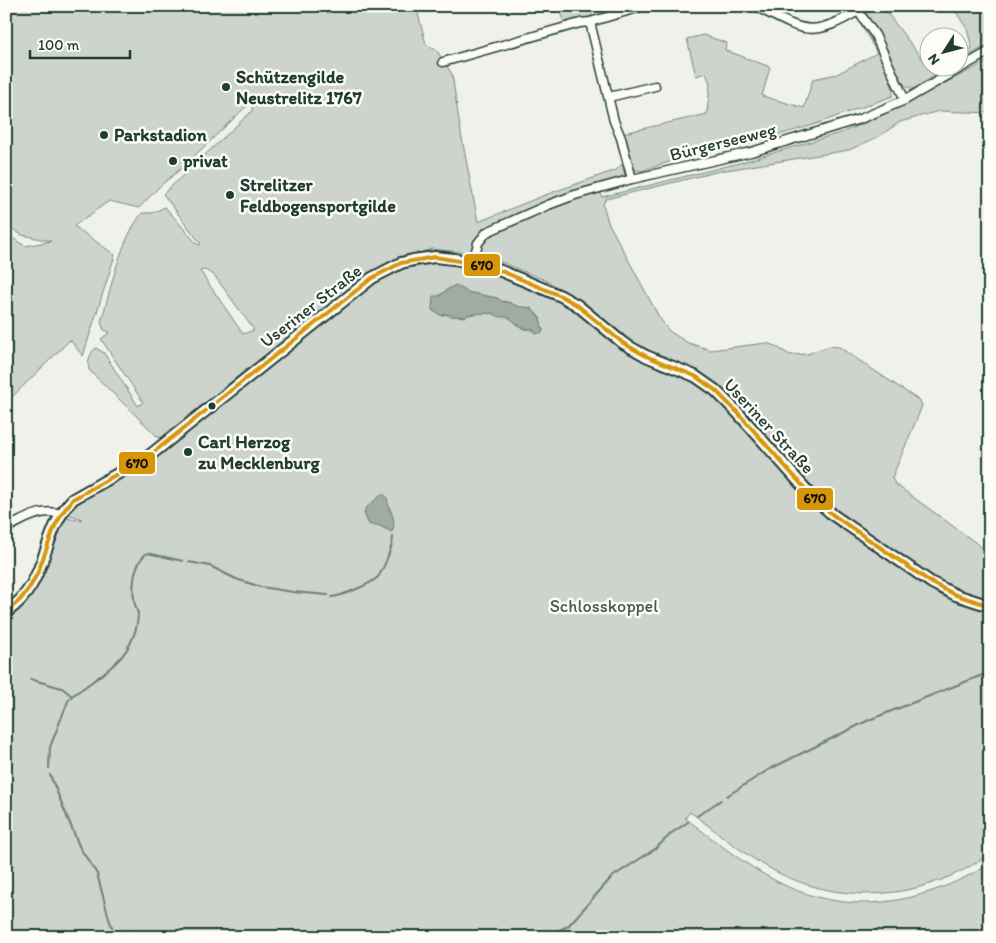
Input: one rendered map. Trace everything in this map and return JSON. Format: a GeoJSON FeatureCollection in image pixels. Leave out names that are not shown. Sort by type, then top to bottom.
{"type":"FeatureCollection","features":[{"type":"Feature","properties":{"kind":"main road","name":"Useriner Straße"},"geometry":{"type":"LineString","coordinates":[[6,612],[19,602],[34,582],[62,514],[77,496],[149,456],[372,278],[401,264],[418,259],[445,258],[474,262],[503,271],[561,296],[577,305],[634,350],[701,380],[722,397],[809,493],[833,515],[932,583],[956,595],[990,606]]}},
{"type":"Feature","properties":{"kind":"street"},"geometry":{"type":"LineString","coordinates":[[443,62],[580,22],[590,22],[644,6]]}},
{"type":"Feature","properties":{"kind":"street"},"geometry":{"type":"LineString","coordinates":[[756,6],[789,24],[810,29],[832,25],[858,11],[875,35],[905,100]]}},
{"type":"Feature","properties":{"kind":"street"},"geometry":{"type":"LineString","coordinates":[[590,22],[632,179]]}},
{"type":"Feature","properties":{"kind":"street","name":"Bürgerseeweg"},"geometry":{"type":"LineString","coordinates":[[474,262],[477,247],[482,237],[493,228],[574,195],[632,179],[751,152],[860,119],[905,100],[990,51]]}},
{"type":"Feature","properties":{"kind":"street"},"geometry":{"type":"LineString","coordinates":[[609,97],[655,86]]}},
{"type":"Feature","properties":{"kind":"street"},"geometry":{"type":"LineString","coordinates":[[6,528],[40,512],[47,511],[62,514]]}},
{"type":"Feature","properties":{"kind":"green space"},"geometry":{"type":"Polygon","coordinates":[[[6,6],[416,6],[426,44],[437,51],[452,74],[478,222],[545,195],[616,170],[622,164],[627,183],[600,191],[602,197],[743,162],[843,132],[881,116],[955,78],[968,78],[968,71],[986,62],[990,70],[990,113],[939,111],[900,122],[878,137],[849,150],[720,171],[606,199],[603,204],[608,222],[659,317],[669,331],[688,343],[711,350],[766,343],[790,355],[807,354],[830,346],[839,347],[920,401],[922,406],[892,478],[895,484],[990,553],[990,600],[958,590],[935,578],[836,511],[813,490],[742,409],[718,386],[697,372],[637,345],[617,332],[580,301],[545,280],[491,258],[468,253],[432,249],[399,259],[379,268],[360,281],[163,438],[158,437],[89,370],[88,364],[92,352],[96,348],[104,353],[138,406],[143,402],[101,339],[110,332],[104,330],[101,322],[122,251],[127,238],[142,213],[152,213],[165,207],[198,245],[201,244],[163,194],[252,111],[253,100],[183,167],[160,186],[139,208],[109,201],[74,226],[115,255],[83,356],[70,340],[6,403],[6,234],[25,246],[51,241],[22,235],[6,225],[6,6]],[[205,270],[200,271],[243,334],[254,330],[214,275],[205,270]]]}},
{"type":"Feature","properties":{"kind":"green space"},"geometry":{"type":"Polygon","coordinates":[[[560,6],[589,6],[592,16],[564,24],[560,6]]]}},
{"type":"Feature","properties":{"kind":"green space"},"geometry":{"type":"Polygon","coordinates":[[[860,6],[882,6],[918,53],[918,78],[931,78],[913,89],[905,86],[860,6]]]}},
{"type":"Feature","properties":{"kind":"green space"},"geometry":{"type":"Polygon","coordinates":[[[952,6],[990,6],[990,44],[968,56],[972,48],[968,28],[952,6]]]}},
{"type":"Feature","properties":{"kind":"green space"},"geometry":{"type":"Polygon","coordinates":[[[858,19],[870,33],[881,55],[890,78],[893,96],[810,126],[743,145],[688,156],[641,171],[632,167],[624,133],[707,114],[710,84],[706,73],[696,76],[687,39],[703,35],[727,43],[725,50],[770,67],[762,96],[804,108],[813,79],[837,74],[877,53],[858,19]]]}},
{"type":"Feature","properties":{"kind":"green space","name":"Schlosskoppel"},"geometry":{"type":"Polygon","coordinates":[[[435,263],[472,267],[487,271],[559,300],[610,340],[632,354],[698,385],[719,400],[806,497],[829,519],[929,587],[954,600],[990,611],[990,854],[953,875],[930,884],[906,890],[857,894],[833,891],[786,877],[745,853],[690,812],[685,818],[752,867],[776,881],[803,893],[831,900],[858,903],[885,902],[912,897],[964,878],[990,864],[990,937],[6,937],[6,617],[29,596],[38,584],[65,518],[82,519],[68,514],[74,506],[94,492],[152,461],[375,283],[403,269],[435,263]],[[456,285],[433,300],[433,311],[443,316],[444,314],[457,317],[481,313],[496,314],[515,321],[522,328],[543,331],[540,318],[531,308],[519,307],[497,298],[467,292],[456,285]],[[382,494],[364,512],[370,525],[378,525],[392,532],[393,517],[382,494]]]}},
{"type":"Feature","properties":{"kind":"shaded area"},"geometry":{"type":"Polygon","coordinates":[[[456,285],[467,292],[497,298],[503,302],[533,310],[540,318],[543,332],[536,334],[533,329],[522,328],[508,317],[500,317],[492,313],[469,314],[465,317],[444,314],[442,316],[432,310],[433,296],[440,296],[456,285]]]}},
{"type":"Feature","properties":{"kind":"shaded area"},"geometry":{"type":"Polygon","coordinates":[[[382,494],[388,500],[394,519],[392,532],[378,525],[369,524],[365,516],[365,509],[382,494]]]}},
{"type":"Feature","properties":{"kind":"waterway"},"geometry":{"type":"LineString","coordinates":[[332,597],[356,589],[378,577],[387,558],[393,537]]}},
{"type":"Feature","properties":{"kind":"waterway"},"geometry":{"type":"LineString","coordinates":[[49,768],[50,747],[68,701],[119,659],[125,652],[136,630],[138,614],[134,601],[133,587],[139,562],[147,553],[183,561]]}},
{"type":"Feature","properties":{"kind":"waterway"},"geometry":{"type":"LineString","coordinates":[[189,562],[210,566],[236,579],[261,587],[328,595]]}},
{"type":"Feature","properties":{"kind":"waterway"},"geometry":{"type":"LineString","coordinates":[[727,796],[768,770],[869,720],[990,672]]}},
{"type":"Feature","properties":{"kind":"waterway"},"geometry":{"type":"LineString","coordinates":[[30,679],[62,688],[72,696]]}},
{"type":"Feature","properties":{"kind":"waterway"},"geometry":{"type":"LineString","coordinates":[[50,775],[80,848],[97,874],[116,937]]}},
{"type":"Feature","properties":{"kind":"waterway"},"geometry":{"type":"LineString","coordinates":[[697,816],[721,800]]}},
{"type":"Feature","properties":{"kind":"waterway"},"geometry":{"type":"LineString","coordinates":[[547,937],[569,925],[612,877],[655,849],[673,832],[688,822]]}},
{"type":"Feature","properties":{"kind":"waterway"},"geometry":{"type":"LineString","coordinates":[[121,937],[131,931]]}},
{"type":"Feature","properties":{"kind":"transit line","name":"670"},"geometry":{"type":"LineString","coordinates":[[6,612],[20,600],[30,587],[38,572],[55,526],[73,499],[149,456],[372,278],[401,263],[435,257],[489,266],[561,296],[577,305],[623,343],[646,356],[695,376],[715,390],[738,413],[809,493],[833,515],[932,583],[956,595],[990,606]]}},
{"type":"Feature","properties":{"kind":"place","name":"Schützengilde Neustrelitz 1767"},"geometry":{"type":"Point","coordinates":[226,87]}},
{"type":"Feature","properties":{"kind":"place","name":"Parkstadion"},"geometry":{"type":"Point","coordinates":[104,135]}},
{"type":"Feature","properties":{"kind":"place","name":"privat"},"geometry":{"type":"Point","coordinates":[173,161]}},
{"type":"Feature","properties":{"kind":"place","name":"Strelitzer Feldbogensportgilde"},"geometry":{"type":"Point","coordinates":[230,195]}},
{"type":"Feature","properties":{"kind":"place","name":"Carl Herzog zu Mecklenburg"},"geometry":{"type":"Point","coordinates":[188,452]}}]}
